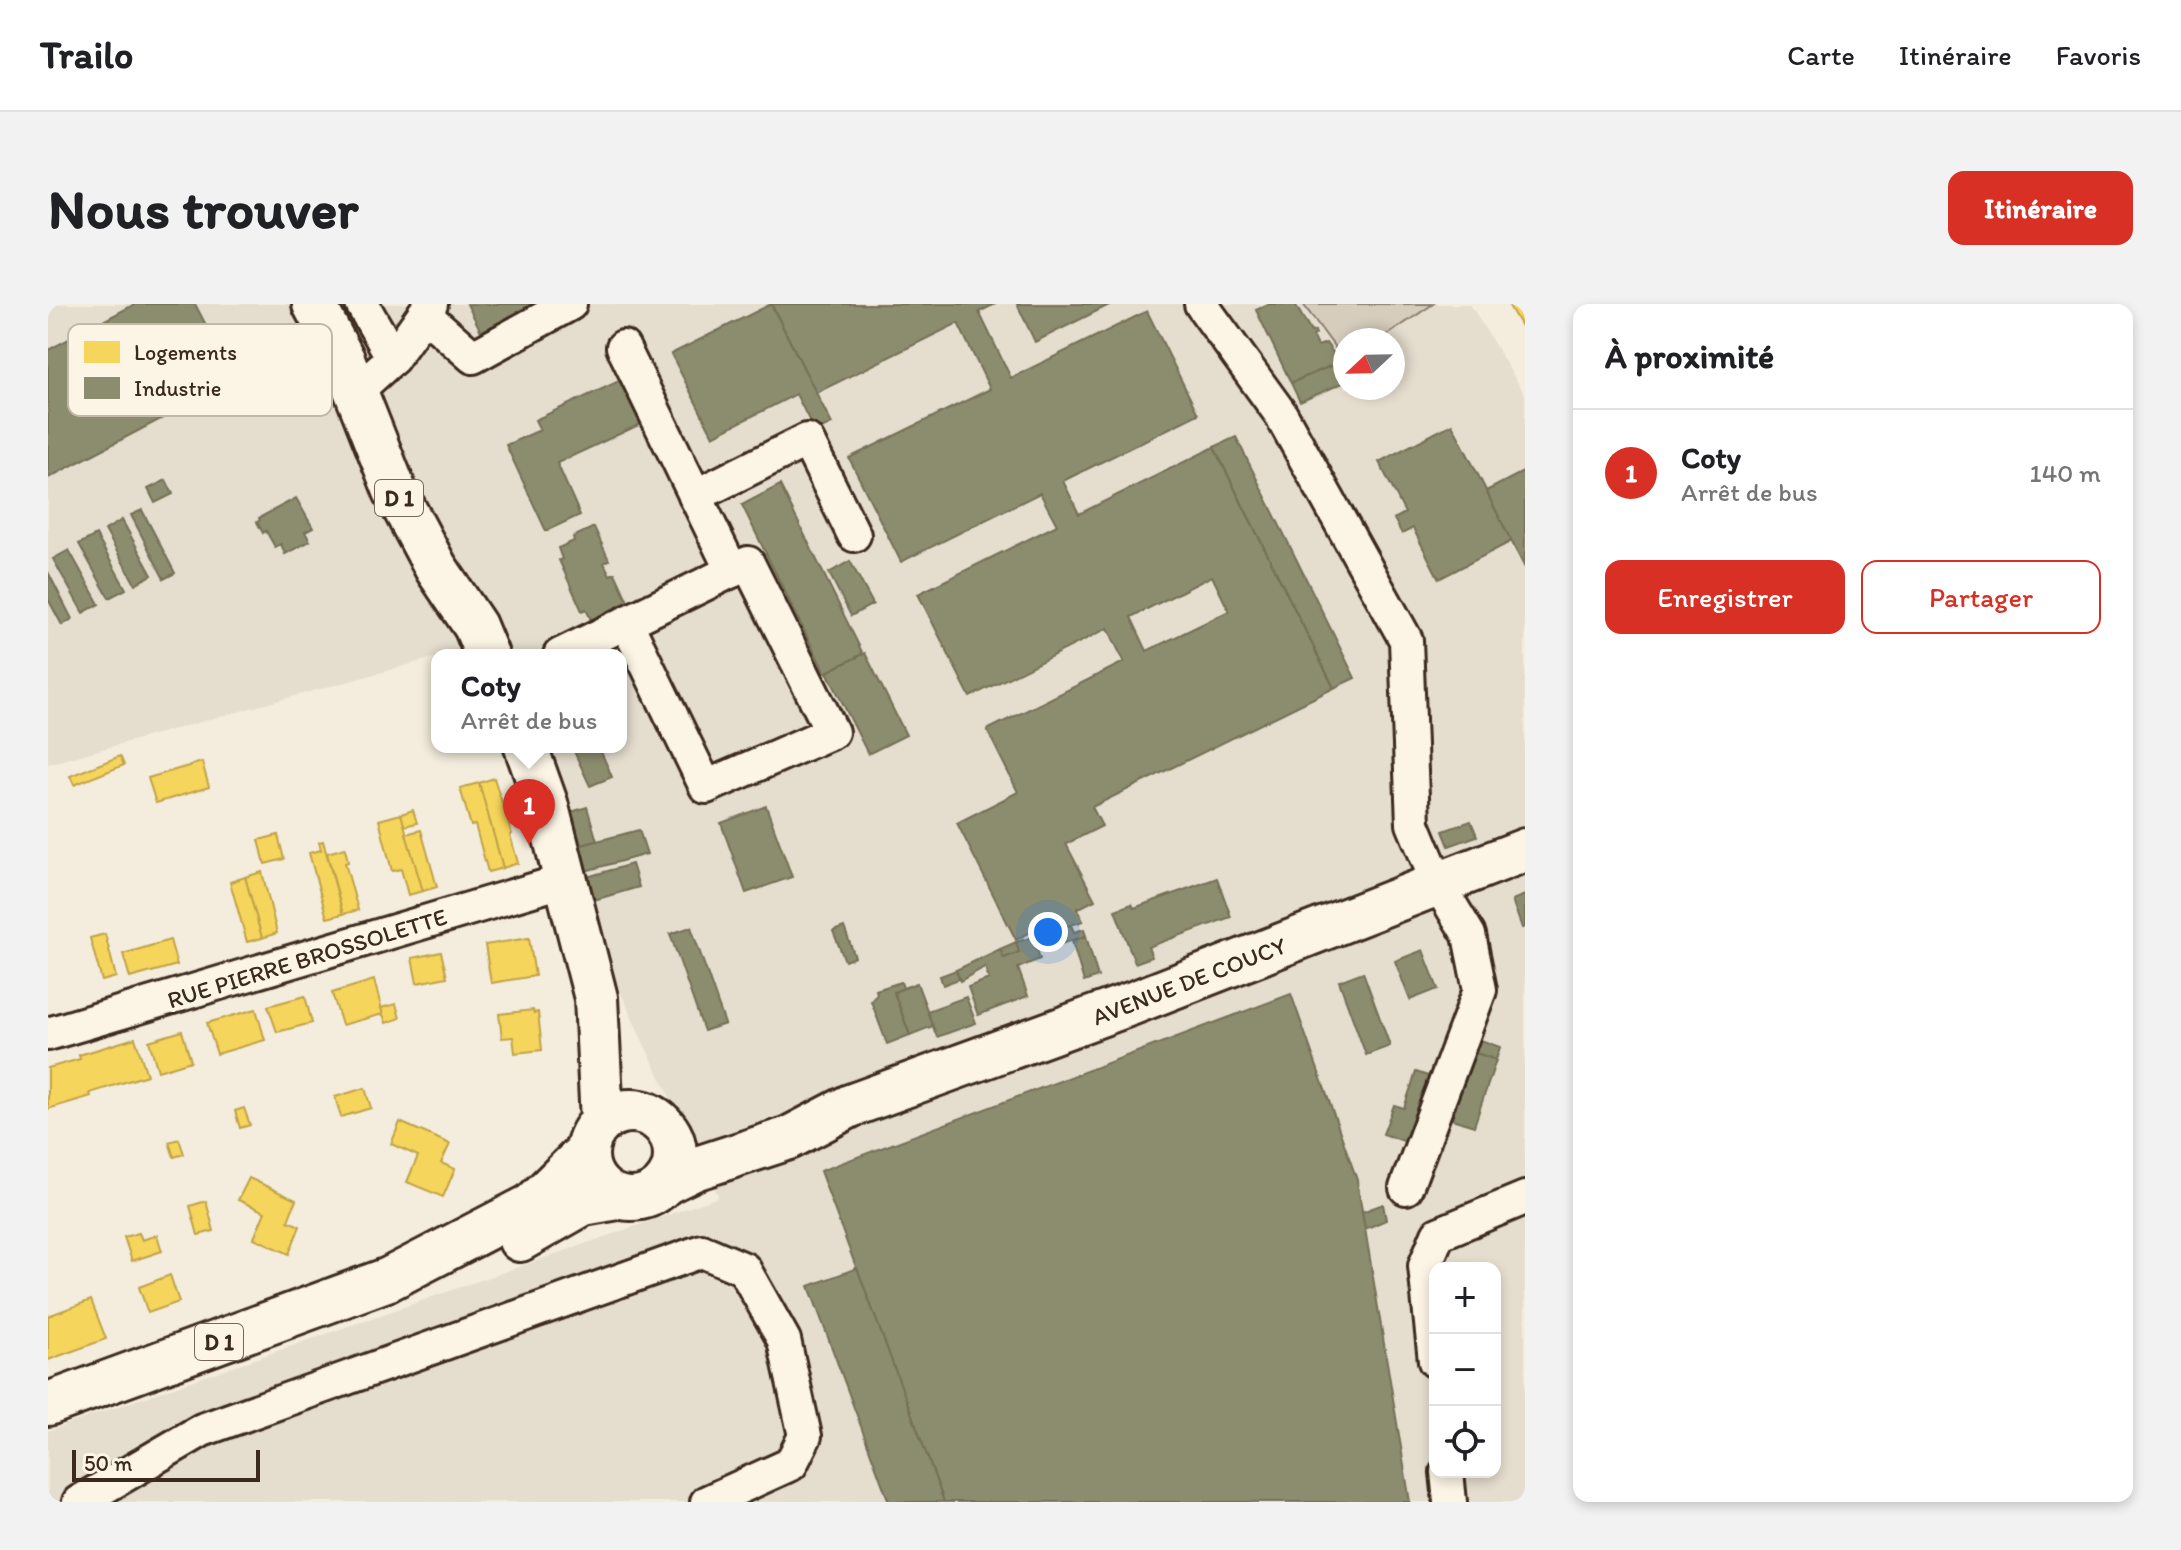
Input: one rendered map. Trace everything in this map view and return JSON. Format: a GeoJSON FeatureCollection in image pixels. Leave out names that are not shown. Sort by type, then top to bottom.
{"type":"FeatureCollection","features":[{"type":"Feature","properties":{"kind":"main road","name":"D 1"},"geometry":{"type":"LineString","coordinates":[[314,304],[331,324]]}},
{"type":"Feature","properties":{"kind":"main road","name":"D 1"},"geometry":{"type":"LineString","coordinates":[[332,325],[367,367],[395,491],[436,568],[481,641]]}},
{"type":"Feature","properties":{"kind":"main road"},"geometry":{"type":"LineString","coordinates":[[528,753],[546,803],[596,998],[623,1128]]}},
{"type":"Feature","properties":{"kind":"main road","name":"AVENUE DE COUCY"},"geometry":{"type":"LineString","coordinates":[[665,1183],[694,1169],[789,1138],[850,1106],[1133,1003],[1525,850]]}},
{"type":"Feature","properties":{"kind":"main road","name":"AVENUE DE COUCY"},"geometry":{"type":"LineString","coordinates":[[623,1128],[691,1136],[735,1134],[797,1116],[850,1106]]}},
{"type":"Feature","properties":{"kind":"main road"},"geometry":{"type":"LineString","coordinates":[[389,1279],[452,1266],[497,1252],[583,1204],[617,1198],[644,1198],[665,1183],[673,1171],[673,1142],[623,1128]]}},
{"type":"Feature","properties":{"kind":"main road"},"geometry":{"type":"LineString","coordinates":[[617,1198],[604,1191],[588,1166],[623,1128]]}},
{"type":"Feature","properties":{"kind":"main road"},"geometry":{"type":"LineString","coordinates":[[389,1279],[532,1205],[623,1128]]}},
{"type":"Feature","properties":{"kind":"main road","name":"D 1"},"geometry":{"type":"LineString","coordinates":[[48,1404],[389,1279]]}},
{"type":"Feature","properties":{"kind":"street"},"geometry":{"type":"LineString","coordinates":[[362,304],[367,367]]}},
{"type":"Feature","properties":{"kind":"street"},"geometry":{"type":"LineString","coordinates":[[367,367],[427,309],[473,357],[570,304]]}},
{"type":"Feature","properties":{"kind":"street"},"geometry":{"type":"LineString","coordinates":[[1201,304],[1280,413],[1406,640],[1413,824],[1438,884],[1469,935],[1480,990],[1406,1188]]}},
{"type":"Feature","properties":{"kind":"street"},"geometry":{"type":"LineString","coordinates":[[623,347],[732,571]]}},
{"type":"Feature","properties":{"kind":"street"},"geometry":{"type":"LineString","coordinates":[[695,496],[807,440],[854,535]]}},
{"type":"Feature","properties":{"kind":"street"},"geometry":{"type":"LineString","coordinates":[[573,649],[748,563],[832,732],[706,787],[627,624]]}},
{"type":"Feature","properties":{"kind":"street","name":"RUE PIERRE BROSSOLETTE"},"geometry":{"type":"LineString","coordinates":[[48,1034],[566,880]]}},
{"type":"Feature","properties":{"kind":"street"},"geometry":{"type":"LineString","coordinates":[[1432,1334],[1425,1266],[1438,1234],[1525,1198]]}},
{"type":"Feature","properties":{"kind":"street"},"geometry":{"type":"LineString","coordinates":[[79,1502],[202,1430],[702,1251],[744,1269],[784,1340],[805,1436],[791,1464],[707,1502]]}},
{"type":"Feature","properties":{"kind":"street"},"geometry":{"type":"LineString","coordinates":[[1448,1478],[1450,1502]]}},
{"type":"Feature","properties":{"kind":"shaded area"},"geometry":{"type":"Polygon","coordinates":[[[48,304],[1303,304],[1333,345],[1333,400],[1405,400],[1405,328],[1398,328],[1433,304],[1470,304],[1525,395],[1525,1502],[48,1502],[48,1431],[719,1197],[643,1042],[514,753],[627,753],[627,649],[431,649],[431,659],[48,764],[48,304]]]}},
{"type":"Feature","properties":{"kind":"shaded area"},"geometry":{"type":"Polygon","coordinates":[[[1303,304],[1433,304],[1398,328],[1333,328],[1333,345],[1303,304]]]}},
{"type":"Feature","properties":{"kind":"building: Logements"},"geometry":{"type":"Polygon","coordinates":[[[1525,304],[1525,333],[1509,306],[1525,304]]]}},
{"type":"Feature","properties":{"kind":"building: Logements"},"geometry":{"type":"Polygon","coordinates":[[[120,756],[124,765],[74,785],[70,776],[120,756]]]}},
{"type":"Feature","properties":{"kind":"building: Logements"},"geometry":{"type":"Polygon","coordinates":[[[202,762],[209,787],[156,803],[148,778],[202,762]]]}},
{"type":"Feature","properties":{"kind":"building: Logements"},"geometry":{"type":"Polygon","coordinates":[[[494,778],[518,863],[503,868],[479,783],[494,778]]]}},
{"type":"Feature","properties":{"kind":"building: Logements"},"geometry":{"type":"Polygon","coordinates":[[[479,783],[503,868],[488,872],[475,825],[471,826],[460,788],[479,783]]]}},
{"type":"Feature","properties":{"kind":"building: Logements"},"geometry":{"type":"Polygon","coordinates":[[[413,810],[417,823],[404,826],[401,814],[413,810]]]}},
{"type":"Feature","properties":{"kind":"building: Logements"},"geometry":{"type":"Polygon","coordinates":[[[401,814],[423,891],[408,895],[401,869],[392,871],[379,820],[401,814]]]}},
{"type":"Feature","properties":{"kind":"building: Logements"},"geometry":{"type":"Polygon","coordinates":[[[421,830],[437,887],[423,891],[406,834],[421,830]]]}},
{"type":"Feature","properties":{"kind":"building: Logements"},"geometry":{"type":"Polygon","coordinates":[[[278,835],[284,859],[265,864],[259,840],[278,835]]]}},
{"type":"Feature","properties":{"kind":"building: Logements"},"geometry":{"type":"Polygon","coordinates":[[[323,841],[343,914],[327,918],[309,853],[321,850],[319,842],[323,841]]]}},
{"type":"Feature","properties":{"kind":"building: Logements"},"geometry":{"type":"Polygon","coordinates":[[[345,848],[348,862],[345,863],[358,910],[343,914],[327,853],[345,848]]]}},
{"type":"Feature","properties":{"kind":"building: Logements"},"geometry":{"type":"Polygon","coordinates":[[[262,872],[277,933],[262,938],[245,877],[262,872]]]}},
{"type":"Feature","properties":{"kind":"building: Logements"},"geometry":{"type":"Polygon","coordinates":[[[245,877],[262,938],[247,942],[230,882],[245,877]]]}},
{"type":"Feature","properties":{"kind":"building: Logements"},"geometry":{"type":"Polygon","coordinates":[[[105,934],[116,977],[102,981],[90,938],[105,934]]]}},
{"type":"Feature","properties":{"kind":"building: Logements"},"geometry":{"type":"Polygon","coordinates":[[[529,938],[535,976],[491,983],[485,945],[529,938]]]}},
{"type":"Feature","properties":{"kind":"building: Logements"},"geometry":{"type":"Polygon","coordinates":[[[170,940],[177,965],[130,978],[123,954],[170,940]]]}},
{"type":"Feature","properties":{"kind":"building: Logements"},"geometry":{"type":"Polygon","coordinates":[[[441,952],[447,977],[417,983],[412,958],[441,952]]]}},
{"type":"Feature","properties":{"kind":"building: Logements"},"geometry":{"type":"Polygon","coordinates":[[[374,980],[383,1014],[342,1025],[332,993],[374,980]]]}},
{"type":"Feature","properties":{"kind":"building: Logements"},"geometry":{"type":"Polygon","coordinates":[[[305,996],[312,1023],[277,1032],[268,1006],[305,996]]]}},
{"type":"Feature","properties":{"kind":"building: Logements"},"geometry":{"type":"Polygon","coordinates":[[[396,1004],[400,1018],[386,1023],[381,1008],[396,1004]]]}},
{"type":"Feature","properties":{"kind":"building: Logements"},"geometry":{"type":"Polygon","coordinates":[[[256,1009],[265,1040],[217,1054],[207,1023],[256,1009]]]}},
{"type":"Feature","properties":{"kind":"building: Logements"},"geometry":{"type":"Polygon","coordinates":[[[533,1010],[534,1013],[538,1012],[542,1050],[515,1053],[513,1037],[502,1038],[499,1014],[533,1010]]]}},
{"type":"Feature","properties":{"kind":"building: Logements"},"geometry":{"type":"Polygon","coordinates":[[[182,1031],[191,1061],[158,1071],[149,1041],[182,1031]]]}},
{"type":"Feature","properties":{"kind":"building: Logements"},"geometry":{"type":"Polygon","coordinates":[[[135,1038],[147,1075],[48,1109],[48,1068],[135,1038]]]}},
{"type":"Feature","properties":{"kind":"building: Logements"},"geometry":{"type":"Polygon","coordinates":[[[365,1088],[371,1108],[341,1117],[335,1097],[365,1088]]]}},
{"type":"Feature","properties":{"kind":"building: Logements"},"geometry":{"type":"Polygon","coordinates":[[[244,1108],[250,1125],[240,1128],[235,1111],[244,1108]]]}},
{"type":"Feature","properties":{"kind":"building: Logements"},"geometry":{"type":"Polygon","coordinates":[[[400,1122],[450,1144],[441,1163],[455,1169],[443,1197],[407,1182],[418,1156],[391,1144],[400,1122]]]}},
{"type":"Feature","properties":{"kind":"building: Logements"},"geometry":{"type":"Polygon","coordinates":[[[179,1139],[184,1154],[174,1157],[169,1142],[179,1139]]]}},
{"type":"Feature","properties":{"kind":"building: Logements"},"geometry":{"type":"Polygon","coordinates":[[[249,1178],[296,1200],[288,1221],[300,1226],[289,1254],[254,1238],[265,1212],[238,1200],[249,1178]]]}},
{"type":"Feature","properties":{"kind":"building: Logements"},"geometry":{"type":"Polygon","coordinates":[[[206,1201],[214,1231],[198,1235],[190,1206],[206,1201]]]}},
{"type":"Feature","properties":{"kind":"building: Logements"},"geometry":{"type":"Polygon","coordinates":[[[139,1233],[142,1240],[157,1235],[162,1251],[132,1261],[124,1237],[139,1233]]]}},
{"type":"Feature","properties":{"kind":"building: Logements"},"geometry":{"type":"Polygon","coordinates":[[[170,1275],[179,1302],[148,1313],[139,1287],[170,1275]]]}},
{"type":"Feature","properties":{"kind":"building: Logements"},"geometry":{"type":"Polygon","coordinates":[[[91,1300],[106,1339],[48,1360],[48,1316],[91,1300]]]}},
{"type":"Feature","properties":{"kind":"building: Industrie"},"geometry":{"type":"Polygon","coordinates":[[[135,304],[195,304],[205,324],[97,324],[135,304]]]}},
{"type":"Feature","properties":{"kind":"building: Industrie"},"geometry":{"type":"Polygon","coordinates":[[[467,304],[556,304],[488,345],[467,304]]]}},
{"type":"Feature","properties":{"kind":"building: Industrie"},"geometry":{"type":"Polygon","coordinates":[[[771,304],[995,304],[979,312],[1011,378],[1147,311],[1198,414],[1063,481],[1079,514],[1214,447],[1334,688],[1092,807],[1102,826],[1066,844],[1095,900],[1077,909],[1083,921],[1063,928],[1058,918],[1016,940],[957,823],[1018,792],[987,730],[1124,662],[1108,628],[970,697],[918,594],[1057,525],[1040,493],[901,562],[849,458],[990,389],[958,323],[816,393],[771,304]],[[1212,576],[1131,617],[1147,651],[1229,611],[1212,576]]]}},
{"type":"Feature","properties":{"kind":"building: Industrie"},"geometry":{"type":"Polygon","coordinates":[[[771,304],[832,424],[815,432],[796,394],[713,436],[671,354],[771,304]]]}},
{"type":"Feature","properties":{"kind":"building: Industrie"},"geometry":{"type":"Polygon","coordinates":[[[1017,304],[1111,304],[1035,342],[1017,304]]]}},
{"type":"Feature","properties":{"kind":"building: Industrie"},"geometry":{"type":"Polygon","coordinates":[[[1268,304],[1295,304],[1311,332],[1315,331],[1313,336],[1318,346],[1326,343],[1333,352],[1333,365],[1291,383],[1256,310],[1268,304]]]}},
{"type":"Feature","properties":{"kind":"building: Industrie"},"geometry":{"type":"Polygon","coordinates":[[[68,339],[68,416],[166,416],[48,478],[48,350],[68,339]]]}},
{"type":"Feature","properties":{"kind":"building: Industrie"},"geometry":{"type":"Polygon","coordinates":[[[1333,365],[1333,387],[1300,402],[1291,383],[1333,365]]]}},
{"type":"Feature","properties":{"kind":"building: Industrie"},"geometry":{"type":"Polygon","coordinates":[[[621,380],[641,424],[557,463],[580,515],[546,531],[506,445],[540,430],[535,420],[621,380]]]}},
{"type":"Feature","properties":{"kind":"building: Industrie"},"geometry":{"type":"Polygon","coordinates":[[[1452,424],[1512,541],[1439,579],[1413,528],[1402,534],[1394,519],[1405,513],[1379,462],[1452,424]]]}},
{"type":"Feature","properties":{"kind":"building: Industrie"},"geometry":{"type":"Polygon","coordinates":[[[1236,437],[1355,678],[1334,688],[1214,447],[1236,437]]]}},
{"type":"Feature","properties":{"kind":"building: Industrie"},"geometry":{"type":"Polygon","coordinates":[[[1525,471],[1525,568],[1486,491],[1525,471]]]}},
{"type":"Feature","properties":{"kind":"building: Industrie"},"geometry":{"type":"Polygon","coordinates":[[[166,480],[173,494],[155,503],[148,489],[166,480]]]}},
{"type":"Feature","properties":{"kind":"building: Industrie"},"geometry":{"type":"Polygon","coordinates":[[[780,485],[863,654],[825,673],[742,505],[780,485]]]}},
{"type":"Feature","properties":{"kind":"building: Industrie"},"geometry":{"type":"Polygon","coordinates":[[[296,498],[313,528],[305,532],[310,541],[285,554],[281,544],[275,547],[257,522],[296,498]]]}},
{"type":"Feature","properties":{"kind":"building: Industrie"},"geometry":{"type":"Polygon","coordinates":[[[142,510],[175,573],[164,579],[131,515],[142,510]]]}},
{"type":"Feature","properties":{"kind":"building: Industrie"},"geometry":{"type":"Polygon","coordinates":[[[122,520],[152,575],[135,584],[105,530],[122,520]]]}},
{"type":"Feature","properties":{"kind":"building: Industrie"},"geometry":{"type":"Polygon","coordinates":[[[594,527],[609,560],[604,563],[610,575],[615,573],[630,606],[591,620],[586,609],[582,611],[559,560],[562,559],[558,548],[594,527]]]}},
{"type":"Feature","properties":{"kind":"building: Industrie"},"geometry":{"type":"Polygon","coordinates":[[[96,535],[126,589],[109,598],[79,544],[96,535]]]}},
{"type":"Feature","properties":{"kind":"building: Industrie"},"geometry":{"type":"Polygon","coordinates":[[[69,550],[99,604],[83,613],[53,559],[69,550]]]}},
{"type":"Feature","properties":{"kind":"building: Industrie"},"geometry":{"type":"Polygon","coordinates":[[[850,561],[873,604],[851,616],[829,573],[850,561]]]}},
{"type":"Feature","properties":{"kind":"building: Industrie"},"geometry":{"type":"Polygon","coordinates":[[[48,572],[72,619],[62,625],[48,599],[48,572]]]}},
{"type":"Feature","properties":{"kind":"building: Industrie"},"geometry":{"type":"Polygon","coordinates":[[[865,653],[906,735],[868,754],[827,672],[865,653]]]}},
{"type":"Feature","properties":{"kind":"building: Industrie"},"geometry":{"type":"Polygon","coordinates":[[[575,753],[602,753],[612,777],[590,786],[575,753]]]}},
{"type":"Feature","properties":{"kind":"building: Industrie"},"geometry":{"type":"Polygon","coordinates":[[[766,806],[792,877],[746,893],[721,823],[766,806]]]}},
{"type":"Feature","properties":{"kind":"building: Industrie"},"geometry":{"type":"Polygon","coordinates":[[[587,807],[597,841],[578,846],[568,813],[587,807]]]}},
{"type":"Feature","properties":{"kind":"building: Industrie"},"geometry":{"type":"Polygon","coordinates":[[[1471,821],[1477,836],[1449,846],[1443,831],[1471,821]]]}},
{"type":"Feature","properties":{"kind":"building: Industrie"},"geometry":{"type":"Polygon","coordinates":[[[639,830],[647,854],[585,871],[578,846],[639,830]]]}},
{"type":"Feature","properties":{"kind":"building: Industrie"},"geometry":{"type":"Polygon","coordinates":[[[632,864],[639,887],[594,900],[587,877],[632,864]]]}},
{"type":"Feature","properties":{"kind":"building: Industrie"},"geometry":{"type":"Polygon","coordinates":[[[1217,878],[1231,917],[1148,947],[1152,957],[1135,963],[1115,910],[1132,904],[1134,908],[1217,878]]]}},
{"type":"Feature","properties":{"kind":"building: Industrie"},"geometry":{"type":"Polygon","coordinates":[[[1525,895],[1525,927],[1522,928],[1512,900],[1525,895]]]}},
{"type":"Feature","properties":{"kind":"building: Industrie"},"geometry":{"type":"Polygon","coordinates":[[[1071,925],[1074,932],[1084,929],[1086,936],[1048,948],[1044,934],[1071,925]]]}},
{"type":"Feature","properties":{"kind":"building: Industrie"},"geometry":{"type":"Polygon","coordinates":[[[691,927],[725,1024],[704,1031],[670,934],[691,927]]]}},
{"type":"Feature","properties":{"kind":"building: Industrie"},"geometry":{"type":"Polygon","coordinates":[[[844,927],[855,957],[845,961],[833,931],[844,927]]]}},
{"type":"Feature","properties":{"kind":"building: Industrie"},"geometry":{"type":"Polygon","coordinates":[[[1044,934],[1047,943],[1036,946],[1040,959],[1018,968],[1028,996],[978,1015],[968,987],[989,979],[985,967],[960,981],[956,970],[1000,949],[1004,958],[1019,952],[1016,942],[1044,934]]]}},
{"type":"Feature","properties":{"kind":"building: Industrie"},"geometry":{"type":"Polygon","coordinates":[[[1086,936],[1098,977],[1084,982],[1072,941],[1086,936]]]}},
{"type":"Feature","properties":{"kind":"building: Industrie"},"geometry":{"type":"Polygon","coordinates":[[[1016,942],[1019,952],[1004,958],[1000,949],[1016,942]]]}},
{"type":"Feature","properties":{"kind":"building: Industrie"},"geometry":{"type":"Polygon","coordinates":[[[1423,950],[1438,989],[1410,1000],[1395,961],[1423,950]]]}},
{"type":"Feature","properties":{"kind":"building: Industrie"},"geometry":{"type":"Polygon","coordinates":[[[956,970],[959,979],[943,985],[940,976],[956,970]]]}},
{"type":"Feature","properties":{"kind":"building: Industrie"},"geometry":{"type":"Polygon","coordinates":[[[1363,972],[1390,1046],[1366,1055],[1339,981],[1363,972]]]}},
{"type":"Feature","properties":{"kind":"building: Industrie"},"geometry":{"type":"Polygon","coordinates":[[[901,982],[903,988],[917,983],[894,992],[910,1035],[887,1044],[871,1001],[877,994],[876,990],[901,982]]]}},
{"type":"Feature","properties":{"kind":"building: Industrie"},"geometry":{"type":"Polygon","coordinates":[[[917,983],[933,1026],[910,1035],[894,992],[917,983]]]}},
{"type":"Feature","properties":{"kind":"building: Industrie"},"geometry":{"type":"Polygon","coordinates":[[[1291,994],[1357,1180],[1410,1502],[944,1502],[820,1171],[1291,994]]]}},
{"type":"Feature","properties":{"kind":"building: Industrie"},"geometry":{"type":"Polygon","coordinates":[[[966,997],[976,1023],[937,1037],[927,1011],[966,997]]]}},
{"type":"Feature","properties":{"kind":"building: Industrie"},"geometry":{"type":"Polygon","coordinates":[[[1478,1039],[1500,1047],[1496,1060],[1473,1052],[1478,1039]]]}},
{"type":"Feature","properties":{"kind":"building: Industrie"},"geometry":{"type":"Polygon","coordinates":[[[1473,1052],[1496,1060],[1474,1126],[1452,1119],[1473,1052]]]}},
{"type":"Feature","properties":{"kind":"building: Industrie"},"geometry":{"type":"Polygon","coordinates":[[[1416,1072],[1434,1078],[1412,1144],[1383,1134],[1394,1105],[1404,1108],[1416,1072]]]}},
{"type":"Feature","properties":{"kind":"building: Industrie"},"geometry":{"type":"Polygon","coordinates":[[[1383,1204],[1386,1220],[1365,1229],[1362,1212],[1383,1204]]]}},
{"type":"Feature","properties":{"kind":"building: Industrie"},"geometry":{"type":"Polygon","coordinates":[[[857,1268],[944,1502],[889,1502],[809,1286],[857,1268]]]}},
{"type":"Feature","properties":{"kind":"place","name":"Coty"},"geometry":{"type":"Point","coordinates":[529,845]}}]}
